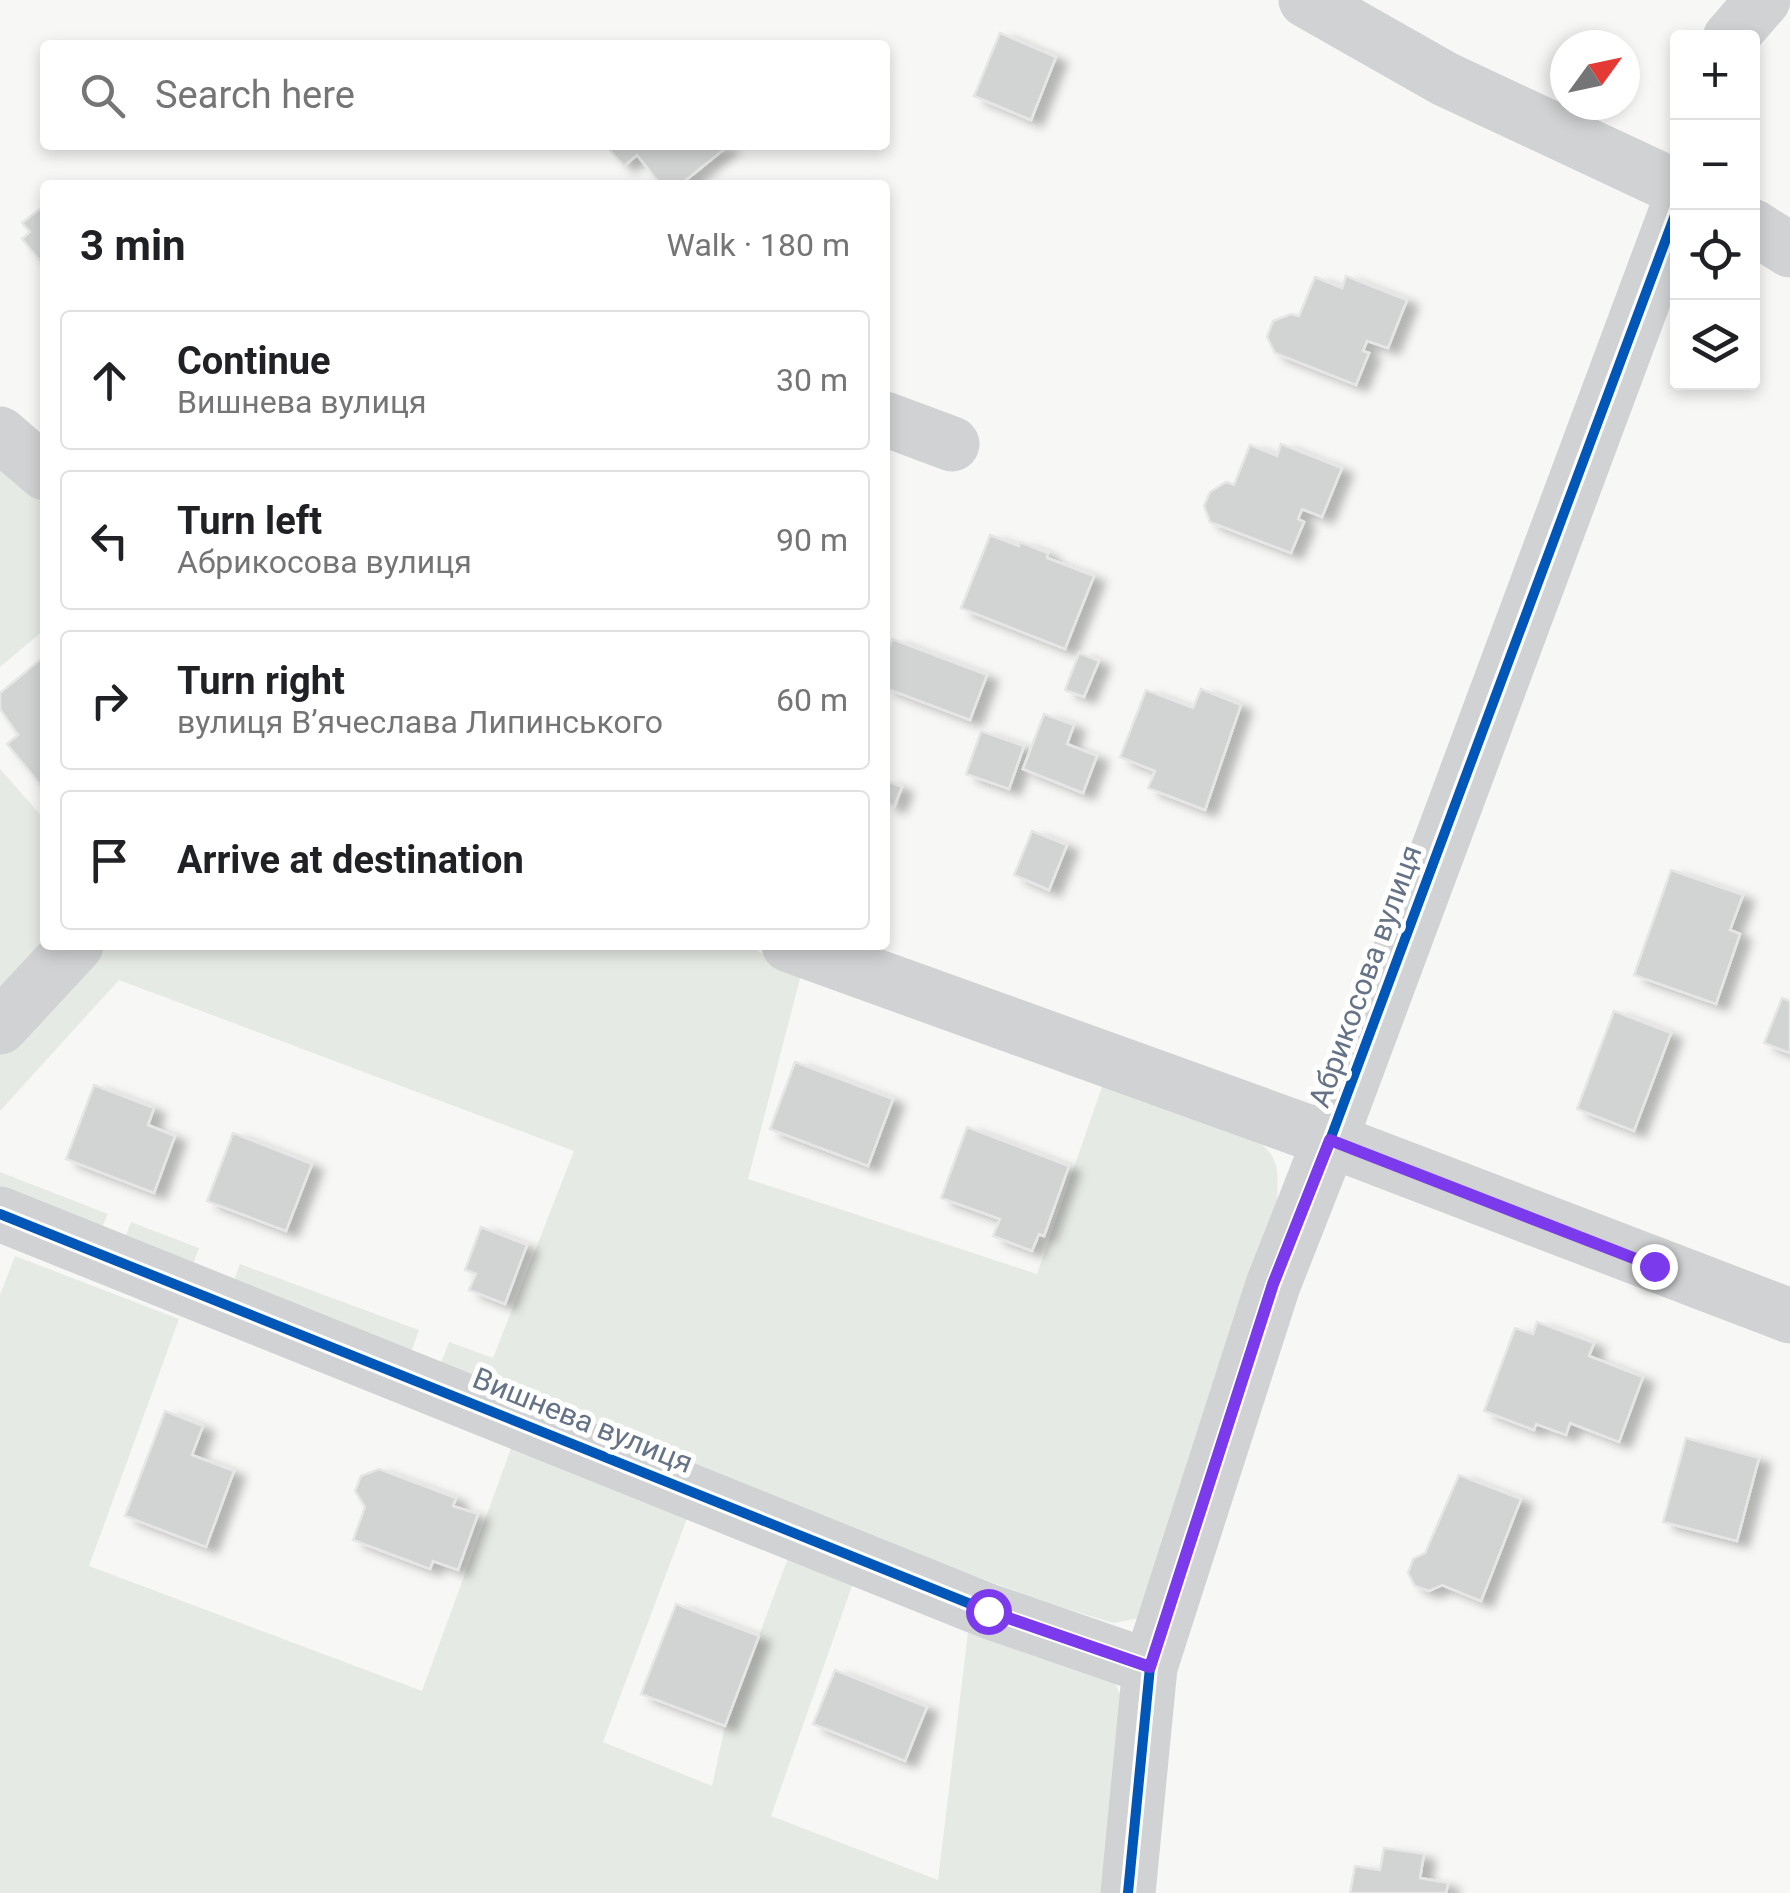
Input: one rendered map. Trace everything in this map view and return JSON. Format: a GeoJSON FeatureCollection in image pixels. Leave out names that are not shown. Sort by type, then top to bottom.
{"type":"FeatureCollection","features":[{"type":"Feature","properties":{"kind":"street"},"geometry":{"type":"LineString","coordinates":[[1306,0],[1445,79],[1670,184]]}},
{"type":"Feature","properties":{"kind":"street"},"geometry":{"type":"LineString","coordinates":[[1737,30],[1763,0]]}},
{"type":"Feature","properties":{"kind":"street","name":"Абрикосова вулиця"},"geometry":{"type":"LineString","coordinates":[[1128,1893],[1150,1667],[1273,1284],[1677,210]]}},
{"type":"Feature","properties":{"kind":"street"},"geometry":{"type":"LineString","coordinates":[[1760,231],[1790,250]]}},
{"type":"Feature","properties":{"kind":"street"},"geometry":{"type":"LineString","coordinates":[[890,420],[952,444]]}},
{"type":"Feature","properties":{"kind":"street"},"geometry":{"type":"LineString","coordinates":[[0,434],[40,468]]}},
{"type":"Feature","properties":{"kind":"street"},"geometry":{"type":"LineString","coordinates":[[0,1026],[71,950]]}},
{"type":"Feature","properties":{"kind":"street"},"geometry":{"type":"LineString","coordinates":[[803,950],[1330,1140],[1790,1316]]}},
{"type":"Feature","properties":{"kind":"street","name":"Вишнева вулиця"},"geometry":{"type":"LineString","coordinates":[[0,1214],[988,1611],[1150,1667]]}},
{"type":"Feature","properties":{"kind":"shaded area"},"geometry":{"type":"Polygon","coordinates":[[[0,436],[40,480],[40,633],[0,667],[0,436]]]}},
{"type":"Feature","properties":{"kind":"shaded area"},"geometry":{"type":"Polygon","coordinates":[[[0,769],[40,814],[41,950],[0,996],[0,769]]]}},
{"type":"Feature","properties":{"kind":"shaded area"},"geometry":{"type":"Polygon","coordinates":[[[87,950],[755,950],[802,971],[748,1179],[1037,1274],[1104,1081],[1251,1137],[1268,1150],[1276,1164],[1277,1202],[1145,1617],[1113,1623],[1045,1602],[436,1376],[449,1342],[493,1358],[574,1151],[119,980],[0,1111],[0,1042],[87,950]]]}},
{"type":"Feature","properties":{"kind":"shaded area"},"geometry":{"type":"Polygon","coordinates":[[[0,1172],[108,1214],[98,1235],[0,1207],[0,1172]]]}},
{"type":"Feature","properties":{"kind":"shaded area"},"geometry":{"type":"Polygon","coordinates":[[[131,1222],[199,1248],[187,1280],[119,1254],[131,1222]]]}},
{"type":"Feature","properties":{"kind":"shaded area"},"geometry":{"type":"Polygon","coordinates":[[[15,1256],[179,1319],[89,1566],[422,1691],[512,1446],[689,1513],[603,1742],[712,1786],[725,1726],[788,1558],[853,1583],[771,1816],[938,1880],[969,1624],[1115,1683],[1122,1699],[1103,1893],[0,1893],[0,1295],[15,1256]]]}},
{"type":"Feature","properties":{"kind":"shaded area"},"geometry":{"type":"Polygon","coordinates":[[[240,1264],[419,1330],[407,1363],[228,1298],[240,1264]]]}},
{"type":"Feature","properties":{"kind":"building"},"geometry":{"type":"Polygon","coordinates":[[[1000,33],[1056,57],[1031,120],[974,96],[1000,33]]]}},
{"type":"Feature","properties":{"kind":"building"},"geometry":{"type":"Polygon","coordinates":[[[610,150],[723,150],[686,180],[657,180],[637,155],[624,166],[610,150]]]}},
{"type":"Feature","properties":{"kind":"building"},"geometry":{"type":"Polygon","coordinates":[[[40,209],[40,261],[22,239],[30,232],[22,223],[40,209]]]}},
{"type":"Feature","properties":{"kind":"building"},"geometry":{"type":"Polygon","coordinates":[[[1346,276],[1407,300],[1388,348],[1367,341],[1363,351],[1369,353],[1356,385],[1275,353],[1267,337],[1273,321],[1291,314],[1299,316],[1315,277],[1342,288],[1346,276]]]}},
{"type":"Feature","properties":{"kind":"building"},"geometry":{"type":"Polygon","coordinates":[[[1281,444],[1342,468],[1322,517],[1302,509],[1298,519],[1304,522],[1291,553],[1210,522],[1204,506],[1210,492],[1226,482],[1234,485],[1250,445],[1277,456],[1281,444]]]}},
{"type":"Feature","properties":{"kind":"building"},"geometry":{"type":"Polygon","coordinates":[[[990,535],[1048,553],[1047,558],[1094,576],[1065,649],[961,608],[990,535]]]}},
{"type":"Feature","properties":{"kind":"building"},"geometry":{"type":"Polygon","coordinates":[[[892,639],[987,675],[970,720],[890,690],[892,639]]]}},
{"type":"Feature","properties":{"kind":"building"},"geometry":{"type":"Polygon","coordinates":[[[1079,653],[1099,661],[1084,697],[1065,690],[1079,653]]]}},
{"type":"Feature","properties":{"kind":"building"},"geometry":{"type":"Polygon","coordinates":[[[40,660],[40,784],[7,744],[18,735],[0,709],[0,693],[40,660]]]}},
{"type":"Feature","properties":{"kind":"building"},"geometry":{"type":"Polygon","coordinates":[[[1201,689],[1241,705],[1205,810],[1148,788],[1155,771],[1120,757],[1146,690],[1193,708],[1201,689]]]}},
{"type":"Feature","properties":{"kind":"building"},"geometry":{"type":"Polygon","coordinates":[[[1044,714],[1074,725],[1067,744],[1097,756],[1083,793],[1023,769],[1044,714]]]}},
{"type":"Feature","properties":{"kind":"building"},"geometry":{"type":"Polygon","coordinates":[[[981,731],[1024,746],[1009,789],[966,774],[981,731]]]}},
{"type":"Feature","properties":{"kind":"building"},"geometry":{"type":"Polygon","coordinates":[[[890,782],[902,787],[894,807],[890,805],[890,782]]]}},
{"type":"Feature","properties":{"kind":"building"},"geometry":{"type":"Polygon","coordinates":[[[1032,831],[1067,845],[1049,890],[1014,875],[1032,831]]]}},
{"type":"Feature","properties":{"kind":"building"},"geometry":{"type":"Polygon","coordinates":[[[1671,870],[1743,895],[1730,930],[1740,934],[1716,1004],[1634,975],[1671,870]]]}},
{"type":"Feature","properties":{"kind":"building"},"geometry":{"type":"Polygon","coordinates":[[[1782,998],[1790,1001],[1790,1053],[1764,1043],[1782,998]]]}},
{"type":"Feature","properties":{"kind":"building"},"geometry":{"type":"Polygon","coordinates":[[[1614,1011],[1671,1033],[1634,1131],[1577,1109],[1614,1011]]]}},
{"type":"Feature","properties":{"kind":"building"},"geometry":{"type":"Polygon","coordinates":[[[795,1062],[893,1099],[868,1166],[770,1129],[795,1062]]]}},
{"type":"Feature","properties":{"kind":"building"},"geometry":{"type":"Polygon","coordinates":[[[94,1085],[154,1108],[148,1125],[175,1136],[154,1193],[66,1159],[94,1085]]]}},
{"type":"Feature","properties":{"kind":"building"},"geometry":{"type":"Polygon","coordinates":[[[967,1127],[1069,1166],[1044,1236],[1039,1234],[1032,1251],[993,1236],[1000,1219],[941,1198],[967,1127]]]}},
{"type":"Feature","properties":{"kind":"building"},"geometry":{"type":"Polygon","coordinates":[[[233,1133],[312,1164],[286,1231],[207,1201],[233,1133]]]}},
{"type":"Feature","properties":{"kind":"building"},"geometry":{"type":"Polygon","coordinates":[[[481,1227],[527,1245],[505,1304],[469,1290],[476,1274],[465,1270],[481,1227]]]}},
{"type":"Feature","properties":{"kind":"building"},"geometry":{"type":"Polygon","coordinates":[[[1537,1322],[1594,1343],[1589,1356],[1643,1377],[1619,1442],[1570,1423],[1566,1435],[1536,1424],[1534,1430],[1484,1411],[1515,1328],[1533,1334],[1537,1322]]]}},
{"type":"Feature","properties":{"kind":"building"},"geometry":{"type":"Polygon","coordinates":[[[165,1411],[203,1426],[192,1455],[234,1471],[206,1547],[125,1516],[165,1411]]]}},
{"type":"Feature","properties":{"kind":"building"},"geometry":{"type":"Polygon","coordinates":[[[1686,1438],[1759,1458],[1737,1541],[1663,1522],[1686,1438]]]}},
{"type":"Feature","properties":{"kind":"building"},"geometry":{"type":"Polygon","coordinates":[[[379,1469],[456,1498],[453,1506],[478,1514],[458,1570],[433,1561],[430,1569],[353,1540],[365,1507],[355,1491],[361,1476],[379,1469]]]}},
{"type":"Feature","properties":{"kind":"building"},"geometry":{"type":"Polygon","coordinates":[[[1459,1475],[1521,1499],[1481,1601],[1442,1585],[1429,1591],[1415,1586],[1408,1573],[1413,1559],[1425,1553],[1459,1475]]]}},
{"type":"Feature","properties":{"kind":"building"},"geometry":{"type":"Polygon","coordinates":[[[676,1604],[759,1636],[725,1726],[641,1694],[676,1604]]]}},
{"type":"Feature","properties":{"kind":"building"},"geometry":{"type":"Polygon","coordinates":[[[835,1670],[927,1707],[905,1761],[813,1724],[835,1670]]]}},
{"type":"Feature","properties":{"kind":"building"},"geometry":{"type":"Polygon","coordinates":[[[1384,1848],[1424,1854],[1420,1878],[1448,1883],[1446,1893],[1350,1893],[1355,1866],[1380,1870],[1384,1848]]]}},
{"type":"Feature","properties":{"kind":"cycle path"},"geometry":{"type":"LineString","coordinates":[[1128,1893],[1150,1667],[1273,1285],[1677,210]]}},
{"type":"Feature","properties":{"kind":"cycle path"},"geometry":{"type":"LineString","coordinates":[[0,1214],[988,1611],[1150,1667]]}},
{"type":"Feature","properties":{"kind":"route"},"geometry":{"type":"LineString","coordinates":[[988,1611],[1150,1667],[1273,1284],[1330,1140],[1654,1266]]}}]}
